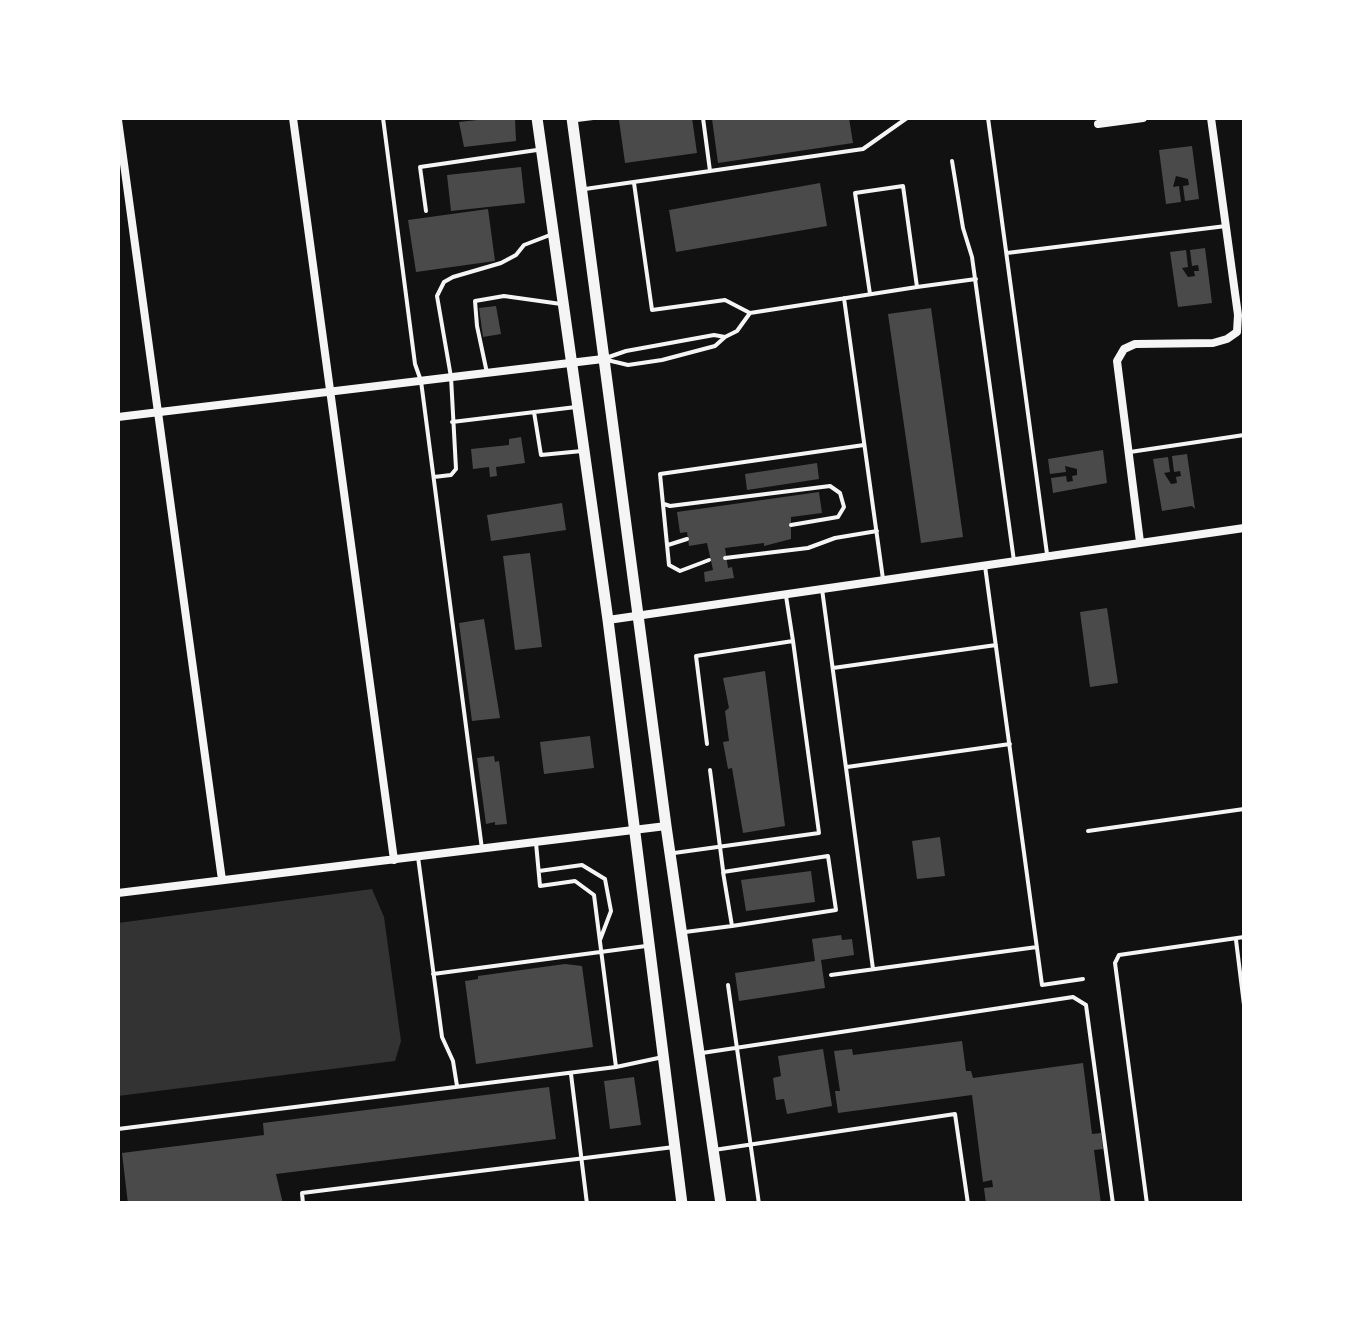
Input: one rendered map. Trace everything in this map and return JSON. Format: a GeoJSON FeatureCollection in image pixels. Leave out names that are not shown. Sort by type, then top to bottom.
{"type":"FeatureCollection","features":[{"type":"Feature","properties":{"kind":"main road"},"geometry":{"type":"LineString","coordinates":[[537,118],[608,620],[682,1204]]}},
{"type":"Feature","properties":{"kind":"main road"},"geometry":{"type":"LineString","coordinates":[[572,119],[680,933],[721,1204]]}},
{"type":"Feature","properties":{"kind":"street"},"geometry":{"type":"LineString","coordinates":[[292,118],[394,860]]}},
{"type":"Feature","properties":{"kind":"street"},"geometry":{"type":"LineString","coordinates":[[1098,124],[1144,118]]}},
{"type":"Feature","properties":{"kind":"street"},"geometry":{"type":"LineString","coordinates":[[1140,542],[1116,361],[1124,349],[1135,344],[1213,342],[1227,340],[1236,332],[1238,316],[1211,118]]}},
{"type":"Feature","properties":{"kind":"street"},"geometry":{"type":"LineString","coordinates":[[118,120],[222,880]]}},
{"type":"Feature","properties":{"kind":"street"},"geometry":{"type":"LineString","coordinates":[[118,417],[603,359]]}},
{"type":"Feature","properties":{"kind":"street"},"geometry":{"type":"LineString","coordinates":[[608,620],[1244,528]]}},
{"type":"Feature","properties":{"kind":"street"},"geometry":{"type":"LineString","coordinates":[[118,893],[666,826]]}},
{"type":"Feature","properties":{"kind":"lane"},"geometry":{"type":"LineString","coordinates":[[383,118],[482,850]]}},
{"type":"Feature","properties":{"kind":"lane"},"geometry":{"type":"LineString","coordinates":[[572,119],[594,118]]}},
{"type":"Feature","properties":{"kind":"lane"},"geometry":{"type":"LineString","coordinates":[[703,118],[710,171]]}},
{"type":"Feature","properties":{"kind":"lane"},"geometry":{"type":"LineString","coordinates":[[581,190],[863,148],[906,118]]}},
{"type":"Feature","properties":{"kind":"lane"},"geometry":{"type":"LineString","coordinates":[[988,118],[1047,555]]}},
{"type":"Feature","properties":{"kind":"lane"},"geometry":{"type":"LineString","coordinates":[[426,211],[420,167],[542,149]]}},
{"type":"Feature","properties":{"kind":"lane"},"geometry":{"type":"LineString","coordinates":[[952,161],[976,279],[1014,562]]}},
{"type":"Feature","properties":{"kind":"lane"},"geometry":{"type":"LineString","coordinates":[[634,182],[652,310],[726,300],[750,313],[976,279]]}},
{"type":"Feature","properties":{"kind":"lane"},"geometry":{"type":"LineString","coordinates":[[870,294],[856,193],[903,186],[918,286]]}},
{"type":"Feature","properties":{"kind":"lane"},"geometry":{"type":"LineString","coordinates":[[1006,254],[1226,226]]}},
{"type":"Feature","properties":{"kind":"lane"},"geometry":{"type":"LineString","coordinates":[[434,477],[455,473],[451,377],[437,296],[444,282],[453,277],[501,263],[524,246],[554,233]]}},
{"type":"Feature","properties":{"kind":"lane"},"geometry":{"type":"LineString","coordinates":[[487,373],[474,306],[478,299],[504,296],[564,304]]}},
{"type":"Feature","properties":{"kind":"lane"},"geometry":{"type":"LineString","coordinates":[[844,298],[883,580]]}},
{"type":"Feature","properties":{"kind":"lane"},"geometry":{"type":"LineString","coordinates":[[603,359],[628,366],[715,346],[737,330],[750,313]]}},
{"type":"Feature","properties":{"kind":"lane"},"geometry":{"type":"LineString","coordinates":[[603,359],[714,334],[725,337]]}},
{"type":"Feature","properties":{"kind":"lane"},"geometry":{"type":"LineString","coordinates":[[452,422],[578,407]]}},
{"type":"Feature","properties":{"kind":"lane"},"geometry":{"type":"LineString","coordinates":[[534,412],[541,455],[584,451]]}},
{"type":"Feature","properties":{"kind":"lane"},"geometry":{"type":"LineString","coordinates":[[1128,453],[1244,436]]}},
{"type":"Feature","properties":{"kind":"lane"},"geometry":{"type":"LineString","coordinates":[[709,560],[680,571],[669,565],[660,474],[864,445]]}},
{"type":"Feature","properties":{"kind":"lane"},"geometry":{"type":"LineString","coordinates":[[664,504],[830,486],[840,493],[844,507],[838,517],[791,525]]}},
{"type":"Feature","properties":{"kind":"lane"},"geometry":{"type":"LineString","coordinates":[[725,558],[808,548],[835,538],[876,531]]}},
{"type":"Feature","properties":{"kind":"lane"},"geometry":{"type":"LineString","coordinates":[[666,550],[674,541],[687,539]]}},
{"type":"Feature","properties":{"kind":"lane"},"geometry":{"type":"LineString","coordinates":[[985,566],[1042,985],[1083,979]]}},
{"type":"Feature","properties":{"kind":"lane"},"geometry":{"type":"LineString","coordinates":[[822,589],[873,970]]}},
{"type":"Feature","properties":{"kind":"lane"},"geometry":{"type":"LineString","coordinates":[[670,854],[820,833],[786,594]]}},
{"type":"Feature","properties":{"kind":"lane"},"geometry":{"type":"LineString","coordinates":[[707,744],[696,656],[793,641]]}},
{"type":"Feature","properties":{"kind":"lane"},"geometry":{"type":"LineString","coordinates":[[832,668],[996,645]]}},
{"type":"Feature","properties":{"kind":"lane"},"geometry":{"type":"LineString","coordinates":[[846,768],[1010,744]]}},
{"type":"Feature","properties":{"kind":"lane"},"geometry":{"type":"LineString","coordinates":[[710,770],[732,926]]}},
{"type":"Feature","properties":{"kind":"lane"},"geometry":{"type":"LineString","coordinates":[[1088,831],[1244,809]]}},
{"type":"Feature","properties":{"kind":"lane"},"geometry":{"type":"LineString","coordinates":[[536,843],[540,886],[575,881],[594,895],[616,1066]]}},
{"type":"Feature","properties":{"kind":"lane"},"geometry":{"type":"LineString","coordinates":[[680,933],[836,910],[828,856],[723,872]]}},
{"type":"Feature","properties":{"kind":"lane"},"geometry":{"type":"LineString","coordinates":[[418,857],[442,1037],[454,1061],[457,1086]]}},
{"type":"Feature","properties":{"kind":"lane"},"geometry":{"type":"LineString","coordinates":[[539,871],[582,865],[605,878],[611,911],[600,940]]}},
{"type":"Feature","properties":{"kind":"lane"},"geometry":{"type":"LineString","coordinates":[[1147,1204],[1114,963],[1119,956],[1244,937]]}},
{"type":"Feature","properties":{"kind":"lane"},"geometry":{"type":"LineString","coordinates":[[1236,938],[1244,1005]]}},
{"type":"Feature","properties":{"kind":"lane"},"geometry":{"type":"LineString","coordinates":[[433,974],[651,945]]}},
{"type":"Feature","properties":{"kind":"lane"},"geometry":{"type":"LineString","coordinates":[[832,975],[1038,947]]}},
{"type":"Feature","properties":{"kind":"lane"},"geometry":{"type":"LineString","coordinates":[[728,985],[759,1204]]}},
{"type":"Feature","properties":{"kind":"lane"},"geometry":{"type":"LineString","coordinates":[[697,1053],[1073,998],[1086,1004],[1112,1204]]}},
{"type":"Feature","properties":{"kind":"lane"},"geometry":{"type":"LineString","coordinates":[[118,1129],[666,1057]]}},
{"type":"Feature","properties":{"kind":"lane"},"geometry":{"type":"LineString","coordinates":[[570,1072],[587,1204]]}},
{"type":"Feature","properties":{"kind":"lane"},"geometry":{"type":"LineString","coordinates":[[712,1150],[955,1114],[968,1204]]}},
{"type":"Feature","properties":{"kind":"lane"},"geometry":{"type":"LineString","coordinates":[[303,1204],[302,1193],[676,1146]]}},
{"type":"Feature","properties":{"kind":"shaded area"},"geometry":{"type":"Polygon","coordinates":[[[372,889],[384,917],[401,1041],[395,1061],[118,1096],[118,923],[372,889]]]}},
{"type":"Feature","properties":{"kind":"building"},"geometry":{"type":"Polygon","coordinates":[[[515,118],[516,141],[464,147],[459,122],[515,118]]]}},
{"type":"Feature","properties":{"kind":"building"},"geometry":{"type":"Polygon","coordinates":[[[692,118],[697,153],[625,163],[619,120],[692,118]]]}},
{"type":"Feature","properties":{"kind":"building"},"geometry":{"type":"Polygon","coordinates":[[[849,118],[853,143],[718,163],[712,119],[849,118]]]}},
{"type":"Feature","properties":{"kind":"building"},"geometry":{"type":"Polygon","coordinates":[[[1192,146],[1199,199],[1185,201],[1183,186],[1189,185],[1188,179],[1176,176],[1173,187],[1179,186],[1181,202],[1166,204],[1159,150],[1192,146]]]}},
{"type":"Feature","properties":{"kind":"building"},"geometry":{"type":"Polygon","coordinates":[[[521,167],[525,203],[451,211],[447,175],[521,167]]]}},
{"type":"Feature","properties":{"kind":"building"},"geometry":{"type":"Polygon","coordinates":[[[820,183],[827,226],[676,252],[669,210],[820,183]]]}},
{"type":"Feature","properties":{"kind":"building"},"geometry":{"type":"Polygon","coordinates":[[[488,209],[495,261],[416,272],[408,220],[488,209]]]}},
{"type":"Feature","properties":{"kind":"building"},"geometry":{"type":"Polygon","coordinates":[[[1205,248],[1212,303],[1178,307],[1170,252],[1186,250],[1188,267],[1182,268],[1188,277],[1199,271],[1198,265],[1192,266],[1190,250],[1205,248]]]}},
{"type":"Feature","properties":{"kind":"building"},"geometry":{"type":"Polygon","coordinates":[[[496,306],[501,334],[483,337],[479,308],[496,306]]]}},
{"type":"Feature","properties":{"kind":"building"},"geometry":{"type":"Polygon","coordinates":[[[931,308],[963,537],[921,543],[888,314],[931,308]]]}},
{"type":"Feature","properties":{"kind":"building"},"geometry":{"type":"Polygon","coordinates":[[[521,437],[525,463],[496,467],[497,476],[490,477],[489,467],[473,469],[471,449],[509,445],[509,439],[521,437]]]}},
{"type":"Feature","properties":{"kind":"building"},"geometry":{"type":"Polygon","coordinates":[[[1103,450],[1107,483],[1053,493],[1051,478],[1066,476],[1067,482],[1073,481],[1077,469],[1065,466],[1066,472],[1050,474],[1048,459],[1103,450]]]}},
{"type":"Feature","properties":{"kind":"building"},"geometry":{"type":"Polygon","coordinates":[[[1187,454],[1195,509],[1192,506],[1162,511],[1153,459],[1168,457],[1170,472],[1164,473],[1171,484],[1181,476],[1180,471],[1174,472],[1172,456],[1187,454]]]}},
{"type":"Feature","properties":{"kind":"building"},"geometry":{"type":"Polygon","coordinates":[[[817,463],[819,479],[747,490],[745,474],[817,463]]]}},
{"type":"Feature","properties":{"kind":"building"},"geometry":{"type":"Polygon","coordinates":[[[819,492],[822,513],[791,517],[791,539],[764,546],[725,548],[734,578],[705,582],[704,572],[713,570],[707,543],[689,546],[687,532],[680,533],[677,512],[819,492]]]}},
{"type":"Feature","properties":{"kind":"building"},"geometry":{"type":"Polygon","coordinates":[[[562,503],[566,530],[491,541],[487,515],[562,503]]]}},
{"type":"Feature","properties":{"kind":"building"},"geometry":{"type":"Polygon","coordinates":[[[530,553],[542,647],[515,650],[503,556],[530,553]]]}},
{"type":"Feature","properties":{"kind":"building"},"geometry":{"type":"Polygon","coordinates":[[[1107,608],[1118,683],[1090,687],[1080,612],[1107,608]]]}},
{"type":"Feature","properties":{"kind":"building"},"geometry":{"type":"Polygon","coordinates":[[[484,619],[500,718],[472,721],[459,623],[484,619]]]}},
{"type":"Feature","properties":{"kind":"building"},"geometry":{"type":"Polygon","coordinates":[[[765,671],[785,826],[743,833],[732,768],[728,769],[723,742],[729,741],[725,711],[729,708],[723,678],[765,671]]]}},
{"type":"Feature","properties":{"kind":"building"},"geometry":{"type":"Polygon","coordinates":[[[590,736],[594,768],[544,774],[540,742],[590,736]]]}},
{"type":"Feature","properties":{"kind":"building"},"geometry":{"type":"Polygon","coordinates":[[[494,756],[495,762],[499,761],[507,824],[486,824],[477,758],[494,756]]]}},
{"type":"Feature","properties":{"kind":"building"},"geometry":{"type":"Polygon","coordinates":[[[940,837],[945,876],[917,879],[912,841],[940,837]]]}},
{"type":"Feature","properties":{"kind":"building"},"geometry":{"type":"Polygon","coordinates":[[[811,871],[815,902],[746,911],[741,880],[811,871]]]}},
{"type":"Feature","properties":{"kind":"building"},"geometry":{"type":"Polygon","coordinates":[[[841,935],[842,940],[852,939],[854,955],[821,960],[825,988],[739,1001],[735,973],[815,961],[812,939],[841,935]]]}},
{"type":"Feature","properties":{"kind":"building"},"geometry":{"type":"Polygon","coordinates":[[[565,964],[582,966],[593,1047],[476,1064],[465,981],[565,964]]]}},
{"type":"Feature","properties":{"kind":"building"},"geometry":{"type":"Polygon","coordinates":[[[962,1041],[966,1071],[971,1071],[973,1078],[1083,1063],[1092,1134],[1101,1133],[1103,1149],[1094,1150],[1101,1204],[986,1204],[984,1188],[993,1187],[992,1180],[983,1182],[972,1095],[838,1113],[835,1091],[840,1091],[834,1051],[852,1049],[853,1055],[962,1041]]]}},
{"type":"Feature","properties":{"kind":"building"},"geometry":{"type":"Polygon","coordinates":[[[823,1049],[832,1106],[787,1114],[784,1099],[776,1100],[773,1078],[781,1076],[778,1056],[823,1049]]]}},
{"type":"Feature","properties":{"kind":"building"},"geometry":{"type":"Polygon","coordinates":[[[634,1077],[641,1125],[610,1129],[604,1081],[634,1077]]]}},
{"type":"Feature","properties":{"kind":"building"},"geometry":{"type":"Polygon","coordinates":[[[549,1087],[556,1139],[276,1174],[283,1204],[128,1204],[122,1153],[264,1135],[263,1123],[549,1087]]]}}]}
